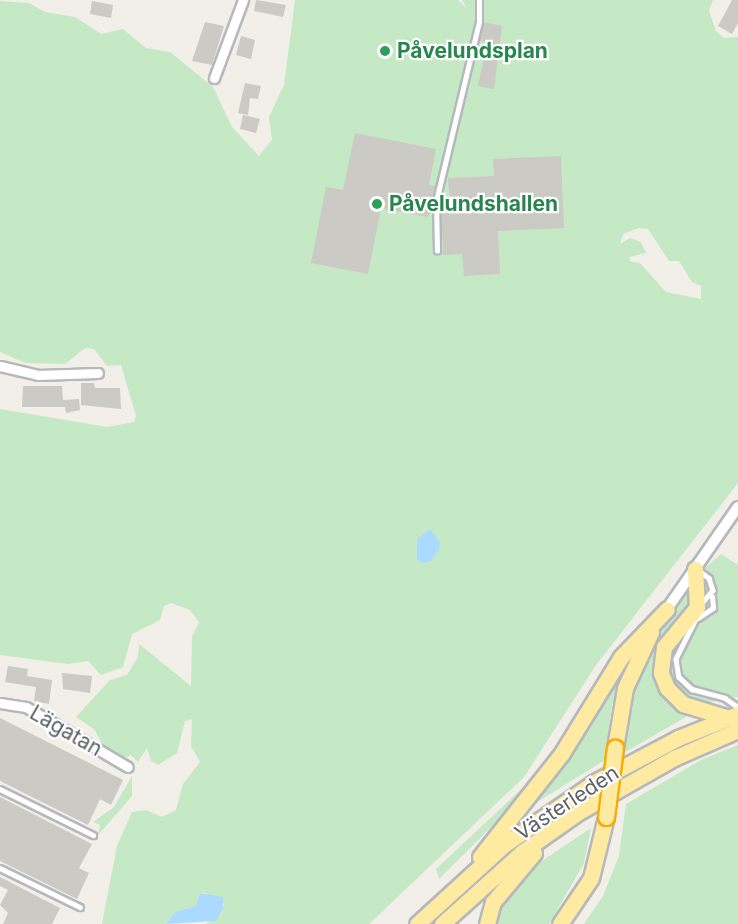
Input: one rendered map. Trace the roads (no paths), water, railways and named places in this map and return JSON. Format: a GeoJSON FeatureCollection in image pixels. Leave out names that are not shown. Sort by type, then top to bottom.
{"type":"FeatureCollection","features":[{"type":"Feature","properties":{"kind":"highway"},"geometry":{"type":"LineString","coordinates":[[695,569],[697,612],[664,646],[660,663],[663,681],[688,708],[736,717]]}},
{"type":"Feature","properties":{"kind":"highway"},"geometry":{"type":"LineString","coordinates":[[560,924],[591,878],[606,817],[615,748],[631,670],[667,609]]}},
{"type":"Feature","properties":{"kind":"highway"},"geometry":{"type":"LineString","coordinates":[[465,877],[562,753],[621,657],[667,609]]}},
{"type":"Feature","properties":{"kind":"highway","name":"Västerleden"},"geometry":{"type":"LineString","coordinates":[[417,924],[465,877],[592,783],[736,717]]}},
{"type":"Feature","properties":{"kind":"highway","name":"Västerleden"},"geometry":{"type":"LineString","coordinates":[[442,924],[522,852],[577,813],[674,758],[736,717]]}},
{"type":"Feature","properties":{"kind":"highway"},"geometry":{"type":"LineString","coordinates":[[488,924],[489,912],[503,887],[577,813]]}},
{"type":"Feature","properties":{"kind":"street"},"geometry":{"type":"LineString","coordinates":[[214,78],[223,65],[232,21],[243,0]]}},
{"type":"Feature","properties":{"kind":"street"},"geometry":{"type":"LineString","coordinates":[[0,366],[38,375],[98,373]]}},
{"type":"Feature","properties":{"kind":"street"},"geometry":{"type":"LineString","coordinates":[[667,609],[738,507]]}},
{"type":"Feature","properties":{"kind":"street","name":"Lägatan"},"geometry":{"type":"LineString","coordinates":[[0,703],[26,706],[128,767]]}},
{"type":"Feature","properties":{"kind":"lane"},"geometry":{"type":"LineString","coordinates":[[437,250],[436,201],[479,22],[479,0]]}},
{"type":"Feature","properties":{"kind":"lane"},"geometry":{"type":"LineString","coordinates":[[695,569],[712,582],[713,608],[697,612]]}},
{"type":"Feature","properties":{"kind":"lane"},"geometry":{"type":"LineString","coordinates":[[697,612],[712,597]]}},
{"type":"Feature","properties":{"kind":"lane"},"geometry":{"type":"LineString","coordinates":[[0,789],[93,835]]}},
{"type":"Feature","properties":{"kind":"lane"},"geometry":{"type":"LineString","coordinates":[[0,868],[80,907]]}},
{"type":"Feature","properties":{"kind":"water"},"geometry":{"type":"Polygon","coordinates":[[[430,529],[440,542],[439,550],[431,561],[423,563],[417,560],[417,539],[430,529]]]}},
{"type":"Feature","properties":{"kind":"water"},"geometry":{"type":"Polygon","coordinates":[[[200,893],[223,897],[223,909],[216,921],[166,924],[175,912],[196,906],[200,893]]]}},
{"type":"Feature","properties":{"kind":"place","name":"Påvelundsplan"},"geometry":{"type":"Point","coordinates":[385,51]}},
{"type":"Feature","properties":{"kind":"place","name":"Påvelundshallen"},"geometry":{"type":"Point","coordinates":[377,204]}}]}
